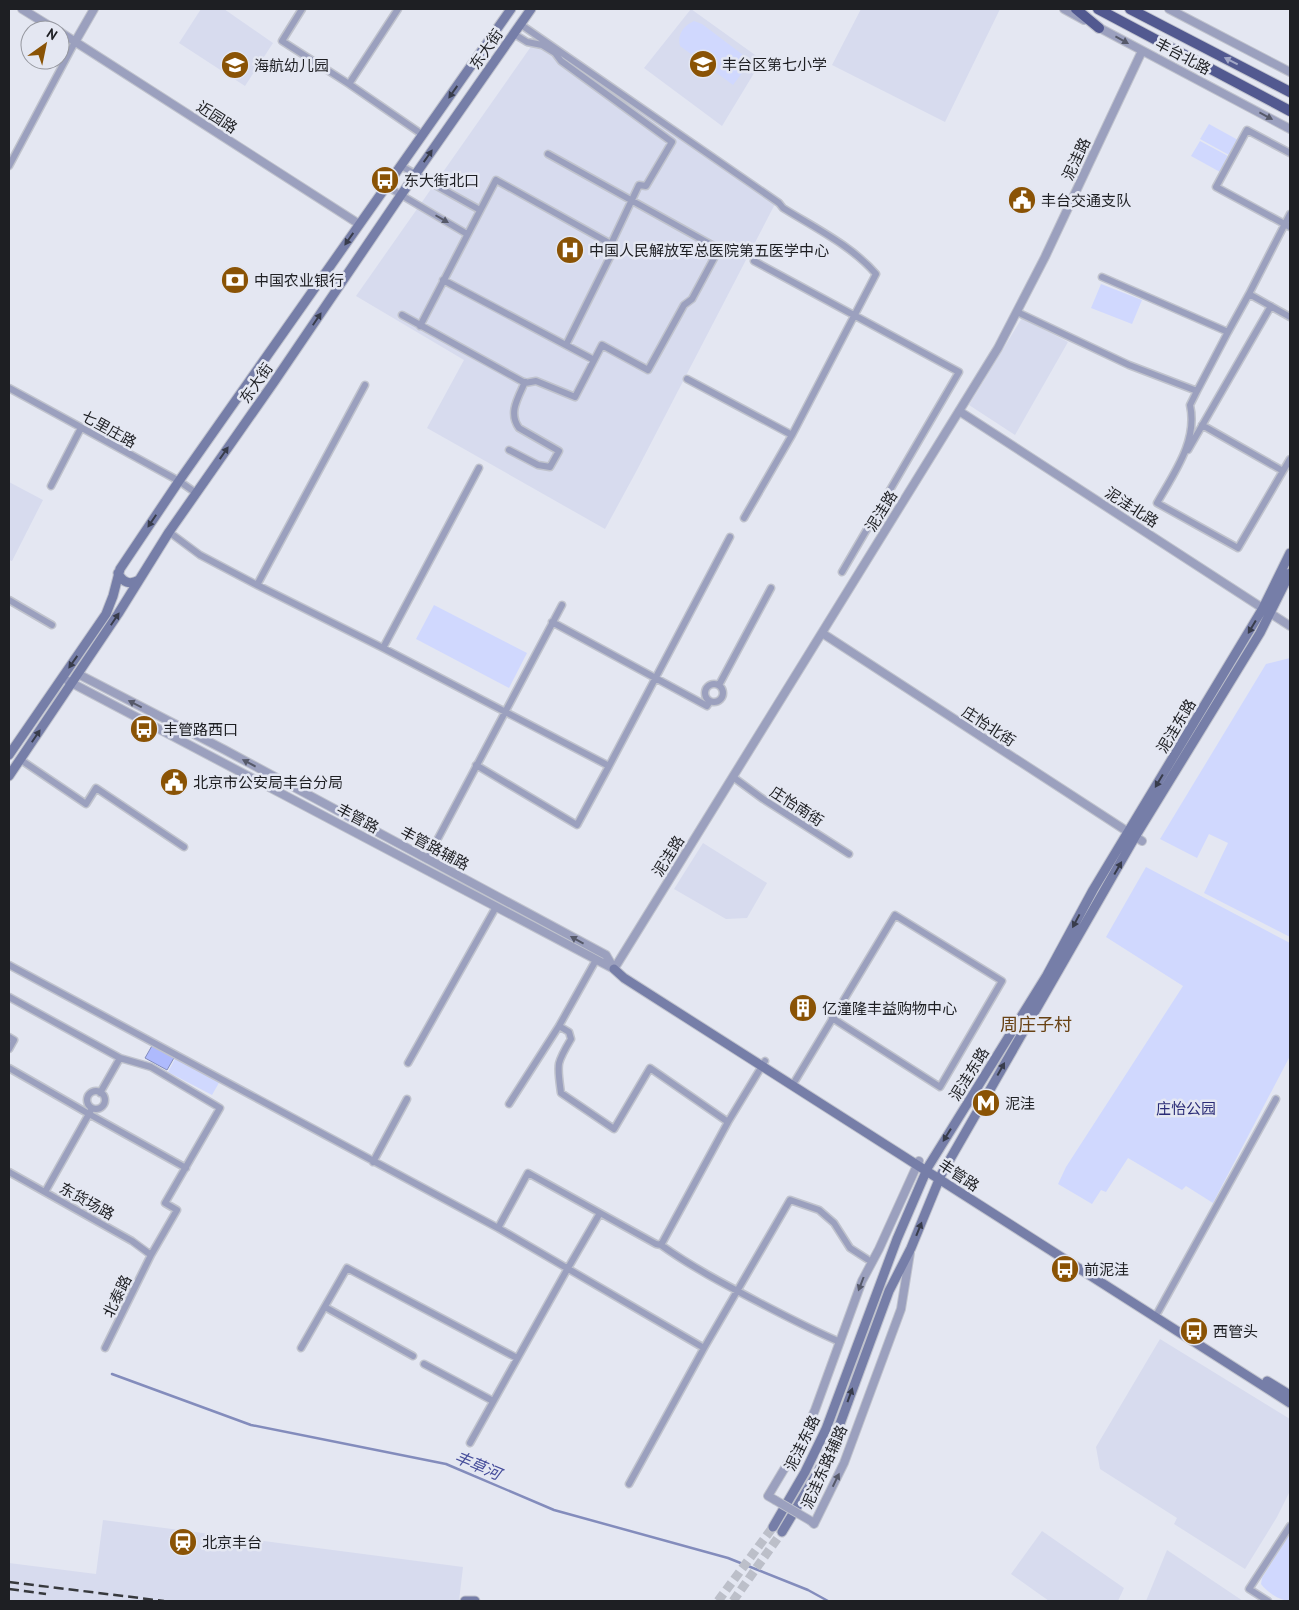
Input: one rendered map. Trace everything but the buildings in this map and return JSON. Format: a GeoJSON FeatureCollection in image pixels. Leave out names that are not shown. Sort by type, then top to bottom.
{"type":"FeatureCollection","features":[{"type":"Feature","properties":{"kind":"highway"},"geometry":{"type":"LineString","coordinates":[[1076,9],[1099,28]]}},
{"type":"Feature","properties":{"kind":"highway","name":"丰台北路"},"geometry":{"type":"LineString","coordinates":[[1098,9],[1290,111]]}},
{"type":"Feature","properties":{"kind":"highway","name":"丰台北路"},"geometry":{"type":"LineString","coordinates":[[1130,9],[1290,92]]}},
{"type":"Feature","properties":{"kind":"main road","name":"东大街"},"geometry":{"type":"LineString","coordinates":[[9,755],[106,614],[114,596],[120,569],[179,481],[511,9]]}},
{"type":"Feature","properties":{"kind":"main road","name":"东大街"},"geometry":{"type":"LineString","coordinates":[[9,776],[118,614],[169,532],[531,9]]}},
{"type":"Feature","properties":{"kind":"main road","name":"泥洼东路"},"geometry":{"type":"LineString","coordinates":[[1267,611],[1290,553]]}},
{"type":"Feature","properties":{"kind":"main road","name":"泥洼东路"},"geometry":{"type":"LineString","coordinates":[[782,1532],[819,1470],[837,1432],[889,1291],[911,1248],[940,1177],[1135,836],[1290,573]]}},
{"type":"Feature","properties":{"kind":"main road"},"geometry":{"type":"LineString","coordinates":[[118,574],[121,579],[127,582],[133,583],[139,580]]}},
{"type":"Feature","properties":{"kind":"main road","name":"泥洼东路"},"geometry":{"type":"LineString","coordinates":[[773,1526],[805,1472],[826,1429],[896,1238],[927,1169],[1047,975],[1093,890],[1135,836]]}},
{"type":"Feature","properties":{"kind":"main road","name":"丰管路"},"geometry":{"type":"LineString","coordinates":[[614,970],[918,1163]]}},
{"type":"Feature","properties":{"kind":"main road","name":"丰管路"},"geometry":{"type":"LineString","coordinates":[[763,1063],[796,1081],[927,1169],[1290,1395]]}},
{"type":"Feature","properties":{"kind":"main road","name":"丰管路"},"geometry":{"type":"LineString","coordinates":[[940,1177],[1290,1403]]}},
{"type":"Feature","properties":{"kind":"main road"},"geometry":{"type":"LineString","coordinates":[[465,1601],[475,1601]]}},
{"type":"Feature","properties":{"kind":"street"},"geometry":{"type":"LineString","coordinates":[[22,9],[40,20]]}},
{"type":"Feature","properties":{"kind":"street"},"geometry":{"type":"LineString","coordinates":[[9,166],[94,9]]}},
{"type":"Feature","properties":{"kind":"street"},"geometry":{"type":"LineString","coordinates":[[302,9],[282,41],[349,84],[422,135]]}},
{"type":"Feature","properties":{"kind":"street"},"geometry":{"type":"LineString","coordinates":[[349,84],[398,9]]}},
{"type":"Feature","properties":{"kind":"street","name":"丰台北路"},"geometry":{"type":"LineString","coordinates":[[1064,9],[1290,129]]}},
{"type":"Feature","properties":{"kind":"street"},"geometry":{"type":"LineString","coordinates":[[1169,9],[1290,72]]}},
{"type":"Feature","properties":{"kind":"street"},"geometry":{"type":"LineString","coordinates":[[520,24],[783,208],[866,262],[876,274],[792,435],[744,518]]}},
{"type":"Feature","properties":{"kind":"street"},"geometry":{"type":"LineString","coordinates":[[514,34],[527,42],[542,45],[555,53],[561,61],[672,142],[646,186],[638,184],[611,244],[610,257],[566,345]]}},
{"type":"Feature","properties":{"kind":"street","name":"近园路"},"geometry":{"type":"LineString","coordinates":[[70,39],[359,224]]}},
{"type":"Feature","properties":{"kind":"street","name":"泥洼路"},"geometry":{"type":"LineString","coordinates":[[614,970],[998,348],[1045,257],[1142,51]]}},
{"type":"Feature","properties":{"kind":"street"},"geometry":{"type":"LineString","coordinates":[[1288,226],[1216,187],[1247,130],[1290,153]]}},
{"type":"Feature","properties":{"kind":"street"},"geometry":{"type":"LineString","coordinates":[[402,315],[525,382],[536,381],[575,397],[602,345],[648,370],[684,305],[692,299],[719,248],[548,154]]}},
{"type":"Feature","properties":{"kind":"street"},"geometry":{"type":"LineString","coordinates":[[400,166],[480,210]]}},
{"type":"Feature","properties":{"kind":"street"},"geometry":{"type":"LineString","coordinates":[[420,326],[496,180],[611,244]]}},
{"type":"Feature","properties":{"kind":"street"},"geometry":{"type":"LineString","coordinates":[[386,186],[468,234]]}},
{"type":"Feature","properties":{"kind":"street"},"geometry":{"type":"LineString","coordinates":[[1185,455],[1193,418],[1190,405],[1248,294],[1288,226],[1290,214]]}},
{"type":"Feature","properties":{"kind":"street"},"geometry":{"type":"LineString","coordinates":[[754,261],[959,372],[842,572]]}},
{"type":"Feature","properties":{"kind":"street"},"geometry":{"type":"LineString","coordinates":[[1102,277],[1228,332]]}},
{"type":"Feature","properties":{"kind":"street"},"geometry":{"type":"LineString","coordinates":[[444,280],[594,360]]}},
{"type":"Feature","properties":{"kind":"street"},"geometry":{"type":"LineString","coordinates":[[1248,294],[1290,317]]}},
{"type":"Feature","properties":{"kind":"street"},"geometry":{"type":"LineString","coordinates":[[1271,306],[1157,503],[1238,548],[1290,459]]}},
{"type":"Feature","properties":{"kind":"street"},"geometry":{"type":"LineString","coordinates":[[1017,312],[1129,365],[1197,391]]}},
{"type":"Feature","properties":{"kind":"street"},"geometry":{"type":"LineString","coordinates":[[687,378],[792,435]]}},
{"type":"Feature","properties":{"kind":"street"},"geometry":{"type":"LineString","coordinates":[[509,450],[538,465],[550,467],[560,451],[519,428],[515,422],[514,407],[525,382]]}},
{"type":"Feature","properties":{"kind":"street"},"geometry":{"type":"LineString","coordinates":[[257,585],[365,385]]}},
{"type":"Feature","properties":{"kind":"street","name":"七里庄路"},"geometry":{"type":"LineString","coordinates":[[9,388],[179,481],[196,493]]}},
{"type":"Feature","properties":{"kind":"street","name":"泥洼北路"},"geometry":{"type":"LineString","coordinates":[[959,411],[1290,626]]}},
{"type":"Feature","properties":{"kind":"street"},"geometry":{"type":"LineString","coordinates":[[1202,425],[1283,471]]}},
{"type":"Feature","properties":{"kind":"street"},"geometry":{"type":"LineString","coordinates":[[51,486],[81,428]]}},
{"type":"Feature","properties":{"kind":"street"},"geometry":{"type":"LineString","coordinates":[[383,648],[479,468]]}},
{"type":"Feature","properties":{"kind":"street"},"geometry":{"type":"LineString","coordinates":[[169,532],[200,555],[609,766]]}},
{"type":"Feature","properties":{"kind":"street"},"geometry":{"type":"LineString","coordinates":[[476,765],[577,825],[730,537]]}},
{"type":"Feature","properties":{"kind":"street"},"geometry":{"type":"LineString","coordinates":[[719,685],[771,588]]}},
{"type":"Feature","properties":{"kind":"street"},"geometry":{"type":"LineString","coordinates":[[9,600],[52,625]]}},
{"type":"Feature","properties":{"kind":"street"},"geometry":{"type":"LineString","coordinates":[[427,859],[562,605]]}},
{"type":"Feature","properties":{"kind":"street"},"geometry":{"type":"LineString","coordinates":[[552,622],[707,706],[710,701]]}},
{"type":"Feature","properties":{"kind":"street","name":"庄怡北街"},"geometry":{"type":"LineString","coordinates":[[822,633],[1135,836]]}},
{"type":"Feature","properties":{"kind":"street","name":"丰管路辅路"},"geometry":{"type":"LineString","coordinates":[[78,674],[225,750],[606,955],[614,970]]}},
{"type":"Feature","properties":{"kind":"street","name":"丰管路"},"geometry":{"type":"LineString","coordinates":[[62,678],[614,970]]}},
{"type":"Feature","properties":{"kind":"street"},"geometry":{"type":"LineString","coordinates":[[712,684],[719,685],[723,691],[722,697],[718,701],[710,701],[706,696],[706,690],[712,684]]}},
{"type":"Feature","properties":{"kind":"street"},"geometry":{"type":"LineString","coordinates":[[225,750],[241,772]]}},
{"type":"Feature","properties":{"kind":"street"},"geometry":{"type":"LineString","coordinates":[[21,760],[86,804],[96,788],[184,848]]}},
{"type":"Feature","properties":{"kind":"street","name":"庄怡南街"},"geometry":{"type":"LineString","coordinates":[[733,777],[763,799],[849,854]]}},
{"type":"Feature","properties":{"kind":"street"},"geometry":{"type":"LineString","coordinates":[[408,1063],[498,908],[521,909]]}},
{"type":"Feature","properties":{"kind":"street"},"geometry":{"type":"LineString","coordinates":[[796,1081],[832,1018],[895,914],[1002,980],[940,1087],[832,1018]]}},
{"type":"Feature","properties":{"kind":"street"},"geometry":{"type":"LineString","coordinates":[[509,1104],[559,1026],[596,960]]}},
{"type":"Feature","properties":{"kind":"street"},"geometry":{"type":"LineString","coordinates":[[9,964],[498,1228],[704,1348]]}},
{"type":"Feature","properties":{"kind":"street"},"geometry":{"type":"LineString","coordinates":[[9,996],[120,1058],[151,1068],[220,1108],[186,1168],[90,1111],[9,1068]]}},
{"type":"Feature","properties":{"kind":"street"},"geometry":{"type":"LineString","coordinates":[[559,1026],[569,1032],[571,1039],[557,1066],[561,1093],[614,1129],[650,1068],[728,1122]]}},
{"type":"Feature","properties":{"kind":"street"},"geometry":{"type":"LineString","coordinates":[[9,1037],[14,1040],[9,1049]]}},
{"type":"Feature","properties":{"kind":"street"},"geometry":{"type":"LineString","coordinates":[[100,1093],[120,1058]]}},
{"type":"Feature","properties":{"kind":"street"},"geometry":{"type":"LineString","coordinates":[[661,1245],[728,1122],[763,1063]]}},
{"type":"Feature","properties":{"kind":"street"},"geometry":{"type":"LineString","coordinates":[[46,1192],[90,1111],[104,1104],[104,1098],[100,1093],[93,1092],[88,1095],[87,1103],[90,1111]]}},
{"type":"Feature","properties":{"kind":"street"},"geometry":{"type":"LineString","coordinates":[[373,1162],[407,1099]]}},
{"type":"Feature","properties":{"kind":"street"},"geometry":{"type":"LineString","coordinates":[[1158,1312],[1276,1099]]}},
{"type":"Feature","properties":{"kind":"street","name":"泥洼东路辅路"},"geometry":{"type":"LineString","coordinates":[[911,1248],[901,1310],[844,1463],[814,1524],[768,1496],[801,1441],[815,1410],[865,1276],[918,1163]]}},
{"type":"Feature","properties":{"kind":"street","name":"北泰路"},"geometry":{"type":"LineString","coordinates":[[105,1348],[152,1254],[177,1210],[165,1204],[186,1168]]}},
{"type":"Feature","properties":{"kind":"street","name":"东货场路"},"geometry":{"type":"LineString","coordinates":[[9,1172],[152,1254]]}},
{"type":"Feature","properties":{"kind":"street"},"geometry":{"type":"LineString","coordinates":[[498,1228],[528,1173],[656,1244],[661,1245],[685,1262],[737,1291],[840,1342]]}},
{"type":"Feature","properties":{"kind":"street"},"geometry":{"type":"LineString","coordinates":[[629,1484],[704,1348],[790,1200],[819,1210],[834,1222],[850,1248],[867,1259]]}},
{"type":"Feature","properties":{"kind":"street"},"geometry":{"type":"LineString","coordinates":[[470,1443],[600,1213]]}},
{"type":"Feature","properties":{"kind":"street"},"geometry":{"type":"LineString","coordinates":[[301,1348],[347,1268],[517,1358]]}},
{"type":"Feature","properties":{"kind":"street"},"geometry":{"type":"LineString","coordinates":[[325,1307],[414,1356]]}},
{"type":"Feature","properties":{"kind":"street"},"geometry":{"type":"LineString","coordinates":[[424,1364],[493,1401]]}},
{"type":"Feature","properties":{"kind":"street"},"geometry":{"type":"LineString","coordinates":[[1268,1601],[1249,1588],[1290,1526]]}},
{"type":"Feature","properties":{"kind":"shaded area","name":"海航幼儿园"},"geometry":{"type":"Polygon","coordinates":[[[201,9],[224,9],[273,43],[245,86],[179,43],[201,9]]]}},
{"type":"Feature","properties":{"kind":"shaded area","name":"丰台区第七小学"},"geometry":{"type":"Polygon","coordinates":[[[691,9],[762,60],[722,126],[644,68],[691,9]]]}},
{"type":"Feature","properties":{"kind":"shaded area"},"geometry":{"type":"Polygon","coordinates":[[[861,9],[1000,9],[945,122],[832,65],[861,9]]]}},
{"type":"Feature","properties":{"kind":"shaded area","name":"中国人民解放军总医院第五医学中心"},"geometry":{"type":"Polygon","coordinates":[[[537,38],[775,204],[605,529],[427,428],[464,360],[356,296],[537,38]]]}},
{"type":"Feature","properties":{"kind":"shaded area"},"geometry":{"type":"Polygon","coordinates":[[[1022,318],[1068,342],[1015,435],[969,405],[1022,318]]]}},
{"type":"Feature","properties":{"kind":"shaded area"},"geometry":{"type":"Polygon","coordinates":[[[9,482],[43,500],[12,561],[9,560],[9,482]]]}},
{"type":"Feature","properties":{"kind":"shaded area"},"geometry":{"type":"Polygon","coordinates":[[[703,843],[767,883],[747,918],[726,919],[674,889],[703,843]]]}},
{"type":"Feature","properties":{"kind":"shaded area"},"geometry":{"type":"Polygon","coordinates":[[[1160,1339],[1290,1419],[1290,1491],[1277,1517],[1245,1569],[1174,1524],[1177,1518],[1100,1469],[1096,1447],[1160,1339]]]}},
{"type":"Feature","properties":{"kind":"shaded area","name":"北京丰台"},"geometry":{"type":"Polygon","coordinates":[[[103,1520],[463,1567],[459,1601],[9,1601],[9,1563],[96,1574],[103,1520]]]}},
{"type":"Feature","properties":{"kind":"shaded area"},"geometry":{"type":"Polygon","coordinates":[[[1042,1531],[1124,1588],[1118,1601],[1049,1601],[1011,1574],[1042,1531]]]}},
{"type":"Feature","properties":{"kind":"shaded area"},"geometry":{"type":"Polygon","coordinates":[[[1167,1550],[1243,1601],[1146,1601],[1167,1550]]]}},
{"type":"Feature","properties":{"kind":"green space"},"geometry":{"type":"Polygon","coordinates":[[[694,21],[702,24],[751,61],[733,85],[680,46],[679,38],[682,31],[694,21]]]}},
{"type":"Feature","properties":{"kind":"green space"},"geometry":{"type":"Polygon","coordinates":[[[1209,124],[1238,140],[1229,155],[1200,139],[1209,124]]]}},
{"type":"Feature","properties":{"kind":"green space"},"geometry":{"type":"Polygon","coordinates":[[[1200,141],[1228,156],[1220,172],[1191,156],[1200,141]]]}},
{"type":"Feature","properties":{"kind":"green space"},"geometry":{"type":"Polygon","coordinates":[[[1101,284],[1142,300],[1132,324],[1091,308],[1101,284]]]}},
{"type":"Feature","properties":{"kind":"green space"},"geometry":{"type":"Polygon","coordinates":[[[434,605],[527,653],[509,688],[416,639],[434,605]]]}},
{"type":"Feature","properties":{"kind":"green space"},"geometry":{"type":"Polygon","coordinates":[[[1290,658],[1290,937],[1204,893],[1228,843],[1209,834],[1197,858],[1160,839],[1266,664],[1290,658]]]}},
{"type":"Feature","properties":{"kind":"green space","name":"庄怡公园"},"geometry":{"type":"Polygon","coordinates":[[[1146,867],[1290,943],[1290,1056],[1213,1203],[1186,1186],[1182,1190],[1128,1158],[1106,1192],[1101,1190],[1092,1204],[1058,1184],[1066,1167],[1183,986],[1106,937],[1146,867]]]}},
{"type":"Feature","properties":{"kind":"green space"},"geometry":{"type":"Polygon","coordinates":[[[176,1057],[220,1081],[212,1095],[168,1072],[176,1057]]]}},
{"type":"Feature","properties":{"kind":"green space"},"geometry":{"type":"Polygon","coordinates":[[[1290,1533],[1290,1601],[1274,1596],[1261,1584],[1262,1578],[1290,1533]]]}},
{"type":"Feature","properties":{"kind":"water"},"geometry":{"type":"Polygon","coordinates":[[[153,1044],[175,1056],[167,1070],[145,1058],[153,1044]]]}},
{"type":"Feature","properties":{"kind":"waterway","name":"丰草河"},"geometry":{"type":"LineString","coordinates":[[112,1374],[251,1425],[446,1464],[554,1510],[728,1558],[808,1590],[828,1601]]}},
{"type":"Feature","properties":{"kind":"tunnel"},"geometry":{"type":"LineString","coordinates":[[718,1601],[773,1527]]}},
{"type":"Feature","properties":{"kind":"tunnel"},"geometry":{"type":"LineString","coordinates":[[733,1601],[782,1532]]}},
{"type":"Feature","properties":{"kind":"railway"},"geometry":{"type":"LineString","coordinates":[[9,1582],[164,1601]]}},
{"type":"Feature","properties":{"kind":"railway"},"geometry":{"type":"LineString","coordinates":[[9,1589],[46,1594]]}},
{"type":"Feature","properties":{"kind":"place","name":"丰台区第七小学"},"geometry":{"type":"Point","coordinates":[703,64]}},
{"type":"Feature","properties":{"kind":"place","name":"海航幼儿园"},"geometry":{"type":"Point","coordinates":[235,65]}},
{"type":"Feature","properties":{"kind":"place","name":"东大街北口"},"geometry":{"type":"Point","coordinates":[385,180]}},
{"type":"Feature","properties":{"kind":"place","name":"丰台交通支队"},"geometry":{"type":"Point","coordinates":[1022,200]}},
{"type":"Feature","properties":{"kind":"place","name":"中国人民解放军总医院第五医学中心"},"geometry":{"type":"Point","coordinates":[570,250]}},
{"type":"Feature","properties":{"kind":"place","name":"中国农业银行"},"geometry":{"type":"Point","coordinates":[235,280]}},
{"type":"Feature","properties":{"kind":"place","name":"丰管路西口"},"geometry":{"type":"Point","coordinates":[144,729]}},
{"type":"Feature","properties":{"kind":"place","name":"北京市公安局丰台分局"},"geometry":{"type":"Point","coordinates":[174,782]}},
{"type":"Feature","properties":{"kind":"place","name":"亿潼隆丰益购物中心"},"geometry":{"type":"Point","coordinates":[803,1008]}},
{"type":"Feature","properties":{"kind":"place","name":"泥洼"},"geometry":{"type":"Point","coordinates":[986,1103]}},
{"type":"Feature","properties":{"kind":"place","name":"前泥洼"},"geometry":{"type":"Point","coordinates":[1065,1269]}},
{"type":"Feature","properties":{"kind":"place","name":"西管头"},"geometry":{"type":"Point","coordinates":[1194,1331]}},
{"type":"Feature","properties":{"kind":"place","name":"北京丰台"},"geometry":{"type":"Point","coordinates":[183,1542]}},
{"type":"Feature","properties":{"kind":"district","name":"周庄子村"},"geometry":{"type":"Point","coordinates":[1036,1024]}}]}
